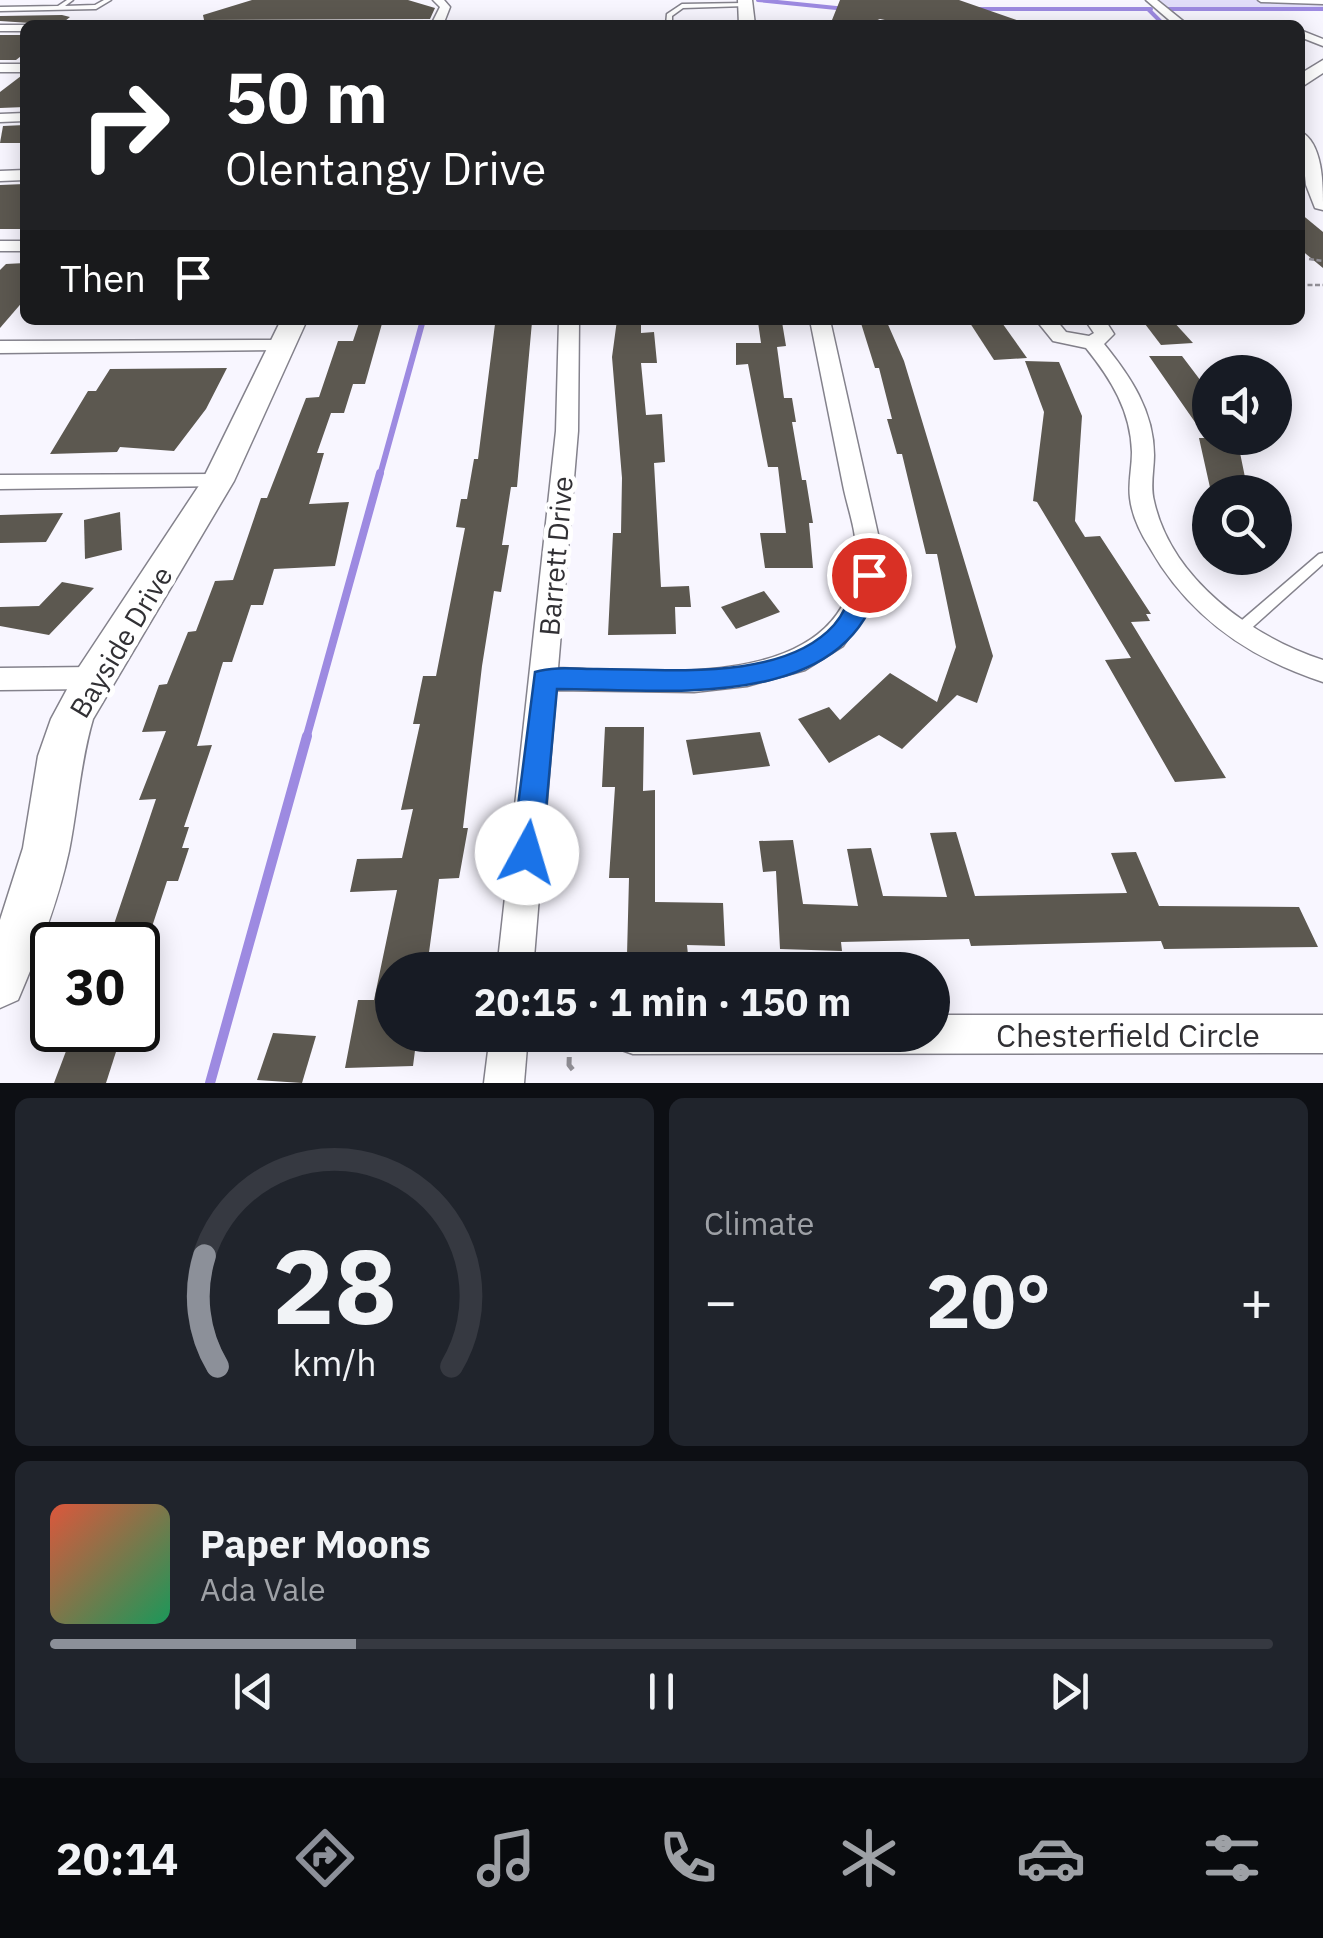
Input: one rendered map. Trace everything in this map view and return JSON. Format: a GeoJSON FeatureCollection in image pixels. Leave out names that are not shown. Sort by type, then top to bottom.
{"type":"FeatureCollection","features":[{"type":"Feature","properties":{"kind":"street"},"geometry":{"type":"LineString","coordinates":[[438,0],[446,7],[440,20]]}},
{"type":"Feature","properties":{"kind":"street"},"geometry":{"type":"LineString","coordinates":[[1154,2],[1176,20]]}},
{"type":"Feature","properties":{"kind":"street"},"geometry":{"type":"LineString","coordinates":[[1305,142],[1316,156],[1316,187],[1323,203]]}},
{"type":"Feature","properties":{"kind":"street","name":"Barrett Drive"},"geometry":{"type":"LineString","coordinates":[[517,952],[567,431],[569,325]]}},
{"type":"Feature","properties":{"kind":"street"},"geometry":{"type":"LineString","coordinates":[[544,679],[750,676],[810,658],[842,633],[857,614],[869,575],[869,552],[821,325]]}},
{"type":"Feature","properties":{"kind":"street"},"geometry":{"type":"LineString","coordinates":[[1050,325],[1060,337],[1094,332],[1138,410],[1143,450],[1142,503],[1166,555],[1205,606],[1274,651],[1323,670]]}},
{"type":"Feature","properties":{"kind":"street"},"geometry":{"type":"LineString","coordinates":[[0,347],[288,333]]}},
{"type":"Feature","properties":{"kind":"street","name":"Bayside Drive"},"geometry":{"type":"LineString","coordinates":[[0,982],[30,907],[46,848],[60,756],[72,718],[93,678],[218,481],[288,333]]}},
{"type":"Feature","properties":{"kind":"street"},"geometry":{"type":"LineString","coordinates":[[0,482],[218,481]]}},
{"type":"Feature","properties":{"kind":"street"},"geometry":{"type":"LineString","coordinates":[[0,678],[93,678]]}},
{"type":"Feature","properties":{"kind":"street","name":"Chesterfield Circle"},"geometry":{"type":"LineString","coordinates":[[950,1035],[1323,1034]]}},
{"type":"Feature","properties":{"kind":"street"},"geometry":{"type":"LineString","coordinates":[[504,1083],[507,1052]]}},
{"type":"Feature","properties":{"kind":"lane"},"geometry":{"type":"LineString","coordinates":[[58,8],[70,0]]}},
{"type":"Feature","properties":{"kind":"lane"},"geometry":{"type":"LineString","coordinates":[[0,9],[96,7],[108,0]]}},
{"type":"Feature","properties":{"kind":"lane"},"geometry":{"type":"LineString","coordinates":[[1261,0],[1323,2]]}},
{"type":"Feature","properties":{"kind":"lane"},"geometry":{"type":"LineString","coordinates":[[670,20],[669,15],[682,6],[744,2]]}},
{"type":"Feature","properties":{"kind":"lane"},"geometry":{"type":"LineString","coordinates":[[1240,630],[1323,558]]}},
{"type":"Feature","properties":{"kind":"path"},"geometry":{"type":"LineString","coordinates":[[1309,259],[1323,260]]}},
{"type":"Feature","properties":{"kind":"path"},"geometry":{"type":"LineString","coordinates":[[569,1052],[568,1065],[577,1074]]}},
{"type":"Feature","properties":{"kind":"shaded area"},"geometry":{"type":"Polygon","coordinates":[[[1154,0],[1323,0],[1323,8],[1165,7],[1154,0]]]}},
{"type":"Feature","properties":{"kind":"building"},"geometry":{"type":"Polygon","coordinates":[[[252,0],[408,0],[435,8],[430,19],[204,20],[203,15],[252,0]]]}},
{"type":"Feature","properties":{"kind":"building"},"geometry":{"type":"Polygon","coordinates":[[[840,0],[959,0],[1016,20],[880,19],[832,20],[840,0]]]}},
{"type":"Feature","properties":{"kind":"building"},"geometry":{"type":"Polygon","coordinates":[[[0,16],[70,17],[20,22],[0,21],[0,16]]]}},
{"type":"Feature","properties":{"kind":"building"},"geometry":{"type":"Polygon","coordinates":[[[0,35],[20,35],[20,57],[0,60],[0,35]]]}},
{"type":"Feature","properties":{"kind":"building"},"geometry":{"type":"Polygon","coordinates":[[[20,77],[20,107],[0,108],[0,92],[20,77]]]}},
{"type":"Feature","properties":{"kind":"building"},"geometry":{"type":"Polygon","coordinates":[[[20,125],[20,143],[0,143],[3,126],[20,125]]]}},
{"type":"Feature","properties":{"kind":"building"},"geometry":{"type":"Polygon","coordinates":[[[20,184],[20,229],[0,229],[0,185],[20,184]]]}},
{"type":"Feature","properties":{"kind":"building"},"geometry":{"type":"Polygon","coordinates":[[[1305,217],[1323,232],[1323,268],[1305,253],[1305,217]]]}},
{"type":"Feature","properties":{"kind":"building"},"geometry":{"type":"Polygon","coordinates":[[[20,263],[20,305],[0,328],[0,270],[6,264],[20,263]]]}},
{"type":"Feature","properties":{"kind":"building"},"geometry":{"type":"Polygon","coordinates":[[[358,325],[382,325],[365,384],[353,384],[344,413],[331,413],[317,453],[324,453],[309,504],[349,502],[335,566],[274,569],[263,605],[251,605],[232,662],[223,662],[197,746],[212,745],[184,827],[189,827],[182,848],[189,848],[178,881],[167,881],[154,922],[115,922],[156,799],[139,800],[166,731],[142,732],[159,685],[167,684],[188,632],[196,631],[215,581],[233,580],[261,498],[267,498],[306,398],[319,397],[338,341],[353,341],[358,325]]]}},
{"type":"Feature","properties":{"kind":"building"},"geometry":{"type":"Polygon","coordinates":[[[495,325],[532,325],[517,487],[511,487],[502,545],[509,545],[501,592],[494,591],[482,666],[463,828],[468,828],[459,878],[439,879],[429,952],[384,952],[397,890],[350,892],[357,859],[402,858],[413,809],[401,810],[420,724],[413,724],[423,676],[436,676],[465,528],[456,527],[461,499],[467,499],[474,459],[478,459],[495,325]]]}},
{"type":"Feature","properties":{"kind":"building"},"geometry":{"type":"Polygon","coordinates":[[[616,325],[641,325],[641,333],[654,332],[657,363],[641,363],[646,415],[662,414],[665,462],[654,463],[661,587],[689,586],[691,607],[675,607],[676,634],[608,635],[613,533],[621,533],[622,478],[612,357],[616,325]]]}},
{"type":"Feature","properties":{"kind":"building"},"geometry":{"type":"Polygon","coordinates":[[[758,325],[782,325],[786,346],[777,347],[784,398],[792,398],[796,422],[792,422],[802,480],[806,480],[813,523],[809,523],[813,568],[765,568],[760,533],[786,533],[778,467],[768,467],[748,364],[736,365],[736,343],[761,343],[758,325]]]}},
{"type":"Feature","properties":{"kind":"building"},"geometry":{"type":"Polygon","coordinates":[[[862,325],[888,325],[904,361],[993,656],[977,703],[957,695],[902,749],[879,735],[829,763],[798,719],[829,707],[840,720],[890,673],[937,702],[956,647],[937,554],[926,554],[902,454],[897,454],[887,419],[892,419],[879,368],[875,368],[862,325]]]}},
{"type":"Feature","properties":{"kind":"building"},"geometry":{"type":"Polygon","coordinates":[[[971,325],[1004,325],[1027,358],[994,360],[971,325]]]}},
{"type":"Feature","properties":{"kind":"building"},"geometry":{"type":"Polygon","coordinates":[[[1146,325],[1177,325],[1193,343],[1161,345],[1146,325]]]}},
{"type":"Feature","properties":{"kind":"building"},"geometry":{"type":"Polygon","coordinates":[[[1149,356],[1182,356],[1192,369],[1192,418],[1149,356]]]}},
{"type":"Feature","properties":{"kind":"building"},"geometry":{"type":"Polygon","coordinates":[[[1025,361],[1059,362],[1082,416],[1075,521],[1085,537],[1100,536],[1151,614],[1146,614],[1150,621],[1131,622],[1226,778],[1175,782],[1105,660],[1131,658],[1033,501],[1044,412],[1025,361]]]}},
{"type":"Feature","properties":{"kind":"building"},"geometry":{"type":"Polygon","coordinates":[[[227,368],[206,409],[174,451],[120,447],[117,452],[50,454],[88,391],[96,391],[110,369],[227,368]]]}},
{"type":"Feature","properties":{"kind":"building"},"geometry":{"type":"Polygon","coordinates":[[[1203,455],[1240,455],[1245,475],[1207,475],[1203,455]]]}},
{"type":"Feature","properties":{"kind":"building"},"geometry":{"type":"Polygon","coordinates":[[[120,512],[122,550],[85,559],[84,520],[120,512]]]}},
{"type":"Feature","properties":{"kind":"building"},"geometry":{"type":"Polygon","coordinates":[[[63,513],[46,542],[0,543],[0,515],[63,513]]]}},
{"type":"Feature","properties":{"kind":"building"},"geometry":{"type":"Polygon","coordinates":[[[62,582],[94,588],[49,635],[0,626],[0,607],[39,606],[62,582]]]}},
{"type":"Feature","properties":{"kind":"building"},"geometry":{"type":"Polygon","coordinates":[[[764,591],[780,612],[736,629],[721,607],[764,591]]]}},
{"type":"Feature","properties":{"kind":"building"},"geometry":{"type":"Polygon","coordinates":[[[605,727],[644,727],[643,791],[655,790],[655,902],[723,903],[725,946],[687,945],[688,952],[627,952],[629,878],[609,878],[615,787],[602,787],[605,727]]]}},
{"type":"Feature","properties":{"kind":"building"},"geometry":{"type":"Polygon","coordinates":[[[760,732],[770,766],[693,775],[686,740],[760,732]]]}},
{"type":"Feature","properties":{"kind":"building"},"geometry":{"type":"Polygon","coordinates":[[[956,832],[975,896],[1127,893],[1111,853],[1136,852],[1159,906],[1299,907],[1318,947],[1164,949],[1161,941],[971,946],[969,939],[841,942],[842,951],[780,949],[776,871],[763,872],[759,841],[793,840],[803,904],[858,906],[847,849],[871,848],[883,896],[947,897],[930,833],[956,832]]]}},
{"type":"Feature","properties":{"kind":"building"},"geometry":{"type":"Polygon","coordinates":[[[375,995],[375,1052],[415,1052],[413,1066],[345,1068],[358,1000],[374,1000],[375,995]]]}},
{"type":"Feature","properties":{"kind":"building"},"geometry":{"type":"Polygon","coordinates":[[[273,1033],[316,1036],[302,1083],[257,1080],[273,1033]]]}},
{"type":"Feature","properties":{"kind":"building"},"geometry":{"type":"Polygon","coordinates":[[[66,1052],[116,1052],[106,1083],[54,1083],[66,1052]]]}},
{"type":"Feature","properties":{"kind":"waterway"},"geometry":{"type":"LineString","coordinates":[[758,0],[846,9]]}},
{"type":"Feature","properties":{"kind":"waterway"},"geometry":{"type":"LineString","coordinates":[[975,9],[1148,9]]}},
{"type":"Feature","properties":{"kind":"waterway"},"geometry":{"type":"LineString","coordinates":[[1148,9],[1159,20]]}},
{"type":"Feature","properties":{"kind":"waterway"},"geometry":{"type":"LineString","coordinates":[[1168,9],[1323,9]]}},
{"type":"Feature","properties":{"kind":"waterway"},"geometry":{"type":"LineString","coordinates":[[380,475],[422,325]]}},
{"type":"Feature","properties":{"kind":"waterway"},"geometry":{"type":"LineString","coordinates":[[306,739],[380,473]]}},
{"type":"Feature","properties":{"kind":"waterway"},"geometry":{"type":"LineString","coordinates":[[210,1083],[307,736]]}},
{"type":"Feature","properties":{"kind":"route"},"geometry":{"type":"LineString","coordinates":[[527,853],[544,679],[716,678],[750,676],[781,668],[810,658],[842,633],[864,601],[869,575]]}}]}
